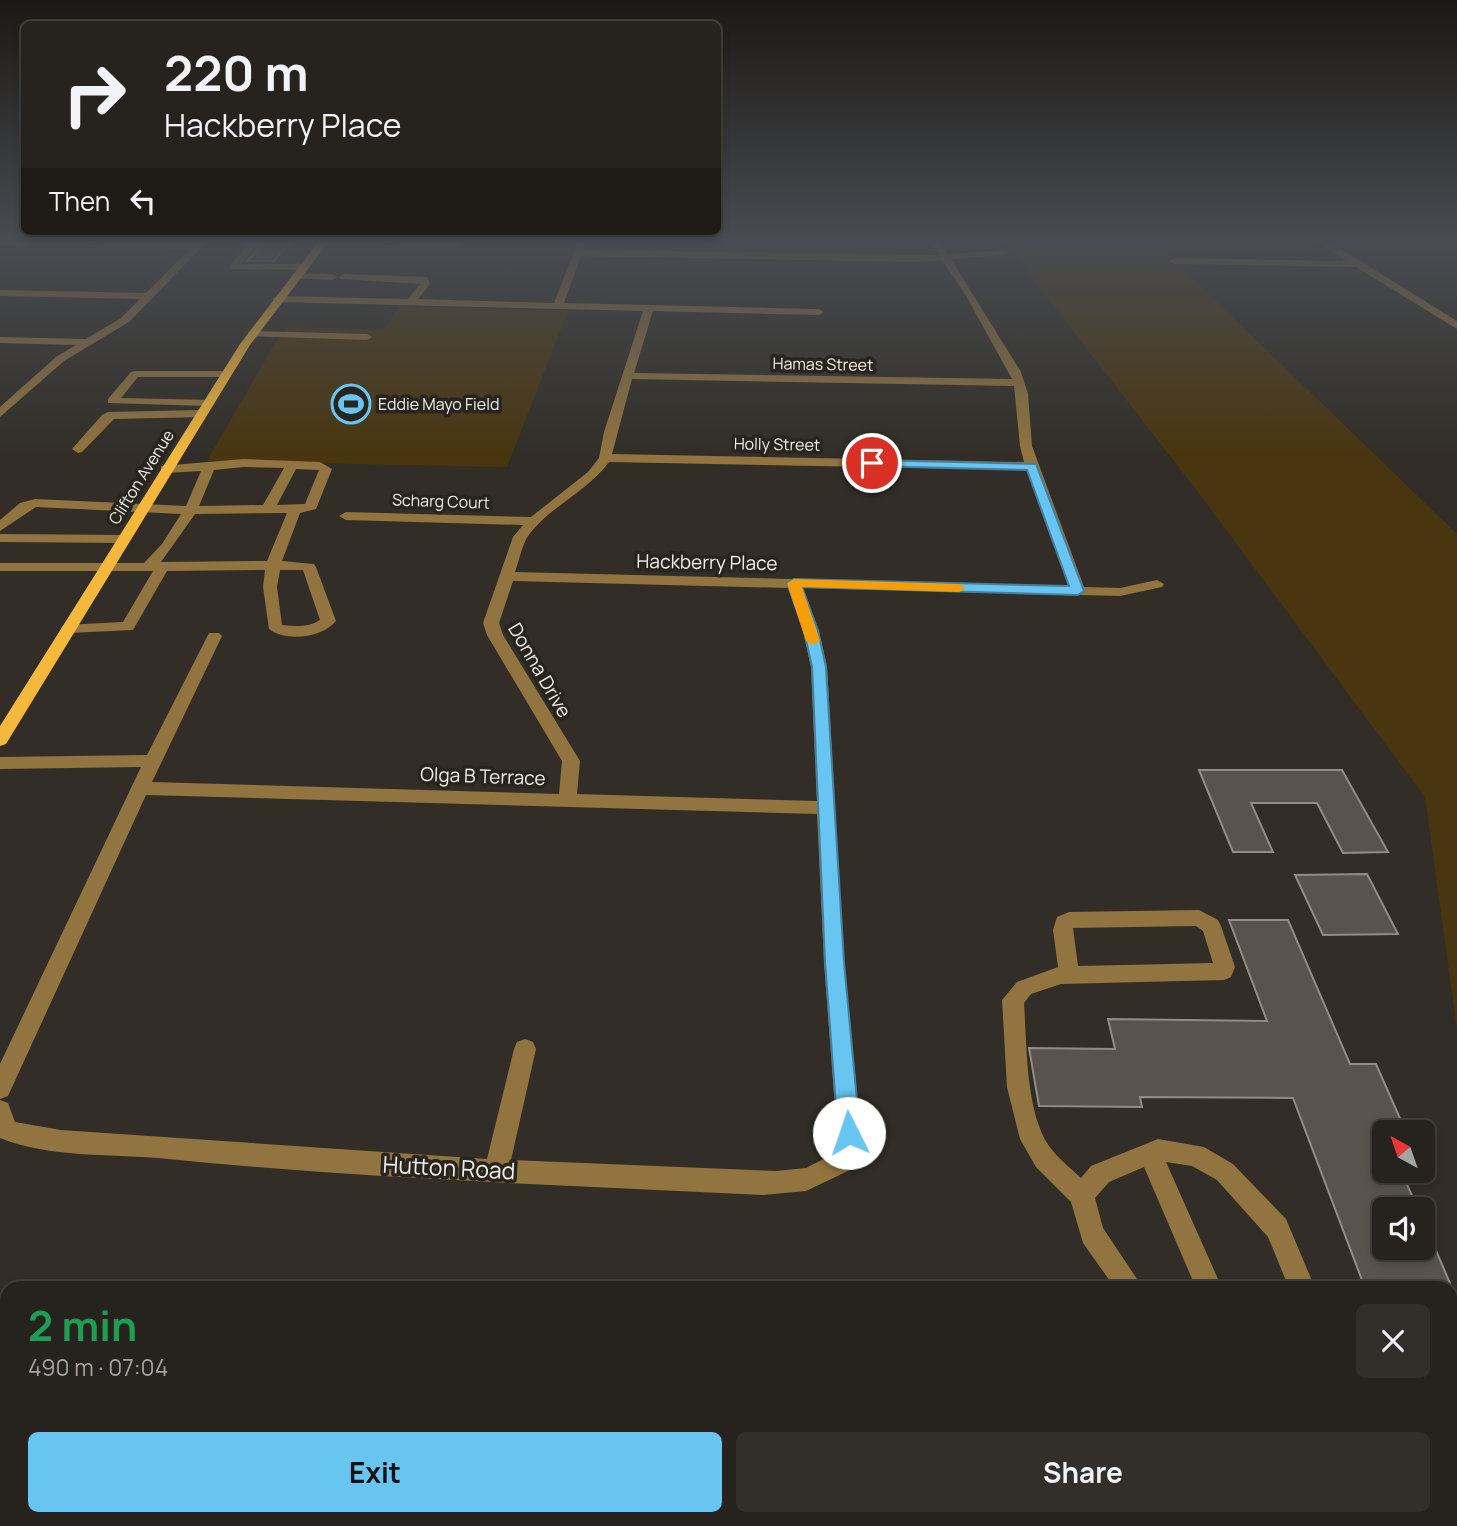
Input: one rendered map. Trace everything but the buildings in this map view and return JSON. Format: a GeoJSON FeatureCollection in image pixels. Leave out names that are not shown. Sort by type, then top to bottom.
{"type":"FeatureCollection","features":[{"type":"Feature","properties":{"kind":"main road","name":"Clifton Avenue"},"geometry":{"type":"LineString","coordinates":[[0,740],[6,720],[69,628],[200,414],[268,312]]}},
{"type":"Feature","properties":{"kind":"street"},"geometry":{"type":"LineString","coordinates":[[3,408],[60,359],[91,342],[132,312]]}},
{"type":"Feature","properties":{"kind":"street","name":"Donna Drive"},"geometry":{"type":"LineString","coordinates":[[567,800],[570,761],[495,635],[491,623],[520,537],[534,522],[593,475],[605,458],[648,312]]}},
{"type":"Feature","properties":{"kind":"street"},"geometry":{"type":"LineString","coordinates":[[980,312],[1019,383],[1026,446],[1078,591]]}},
{"type":"Feature","properties":{"kind":"street"},"geometry":{"type":"LineString","coordinates":[[1435,312],[1457,326]]}},
{"type":"Feature","properties":{"kind":"street"},"geometry":{"type":"LineString","coordinates":[[252,334],[367,337]]}},
{"type":"Feature","properties":{"kind":"street"},"geometry":{"type":"LineString","coordinates":[[0,340],[91,342]]}},
{"type":"Feature","properties":{"kind":"street"},"geometry":{"type":"LineString","coordinates":[[208,402],[112,401],[135,374],[226,374]]}},
{"type":"Feature","properties":{"kind":"street","name":"Hamas Street"},"geometry":{"type":"LineString","coordinates":[[627,376],[1019,383]]}},
{"type":"Feature","properties":{"kind":"street"},"geometry":{"type":"LineString","coordinates":[[78,449],[106,418],[112,415],[200,414]]}},
{"type":"Feature","properties":{"kind":"street","name":"Holly Street"},"geometry":{"type":"LineString","coordinates":[[605,458],[1032,466]]}},
{"type":"Feature","properties":{"kind":"street"},"geometry":{"type":"LineString","coordinates":[[0,527],[25,506],[35,503],[189,510],[295,509],[312,506],[326,468],[244,463],[166,470]]}},
{"type":"Feature","properties":{"kind":"street"},"geometry":{"type":"LineString","coordinates":[[268,509],[292,464]]}},
{"type":"Feature","properties":{"kind":"street"},"geometry":{"type":"LineString","coordinates":[[69,628],[128,627],[155,566],[189,510],[209,467]]}},
{"type":"Feature","properties":{"kind":"street"},"geometry":{"type":"LineString","coordinates":[[0,567],[273,565],[309,567],[328,621],[325,625],[310,630],[277,629],[274,626],[270,587],[273,565],[295,509]]}},
{"type":"Feature","properties":{"kind":"street","name":"Scharg Court"},"geometry":{"type":"LineString","coordinates":[[346,516],[534,522]]}},
{"type":"Feature","properties":{"kind":"street"},"geometry":{"type":"LineString","coordinates":[[0,538],[124,538]]}},
{"type":"Feature","properties":{"kind":"street","name":"Hackberry Place"},"geometry":{"type":"LineString","coordinates":[[506,576],[1120,592],[1157,584]]}},
{"type":"Feature","properties":{"kind":"street"},"geometry":{"type":"LineString","coordinates":[[794,583],[811,631],[819,667],[826,808]]}},
{"type":"Feature","properties":{"kind":"street"},"geometry":{"type":"LineString","coordinates":[[0,1089],[139,788],[214,636]]}},
{"type":"Feature","properties":{"kind":"street"},"geometry":{"type":"LineString","coordinates":[[0,763],[152,761]]}},
{"type":"Feature","properties":{"kind":"street","name":"Olga B Terrace"},"geometry":{"type":"LineString","coordinates":[[139,788],[826,808]]}},
{"type":"Feature","properties":{"kind":"street","name":"Hutton Road"},"geometry":{"type":"LineString","coordinates":[[0,1111],[8,1130],[28,1138],[123,1143],[271,1159],[764,1183],[793,1183],[816,1178],[844,1161],[849,1133],[826,808]]}},
{"type":"Feature","properties":{"kind":"street"},"geometry":{"type":"LineString","coordinates":[[1069,975],[1063,930],[1064,923],[1069,920],[1199,918],[1211,926],[1225,967],[1224,971],[1069,975],[1024,988],[1013,1000],[1018,1087],[1032,1139],[1044,1159],[1082,1195],[1092,1234],[1125,1281]]}},
{"type":"Feature","properties":{"kind":"street"},"geometry":{"type":"LineString","coordinates":[[497,1169],[525,1049]]}},
{"type":"Feature","properties":{"kind":"street"},"geometry":{"type":"LineString","coordinates":[[1082,1195],[1100,1174],[1158,1150],[1196,1155],[1225,1172],[1277,1228],[1299,1281]]}},
{"type":"Feature","properties":{"kind":"street"},"geometry":{"type":"LineString","coordinates":[[1150,1153],[1206,1281]]}},
{"type":"Feature","properties":{"kind":"shaded area"},"geometry":{"type":"Polygon","coordinates":[[[395,312],[568,312],[507,467],[207,461],[275,343],[287,327],[384,330],[395,312]]]}},
{"type":"Feature","properties":{"kind":"shaded area"},"geometry":{"type":"Polygon","coordinates":[[[1058,312],[1228,312],[1457,534],[1457,1029],[1425,797],[1201,496],[1058,312]]]}},
{"type":"Feature","properties":{"kind":"slow traffic"},"geometry":{"type":"LineString","coordinates":[[813,641],[794,583],[959,588]]}},
{"type":"Feature","properties":{"kind":"place","name":"Eddie Mayo Field"},"geometry":{"type":"Point","coordinates":[351,404]}},
{"type":"Feature","properties":{"kind":"route"},"geometry":{"type":"LineString","coordinates":[[849,1133],[835,962],[819,667],[811,631],[794,583],[1078,591],[1032,466],[872,463]]}}]}
